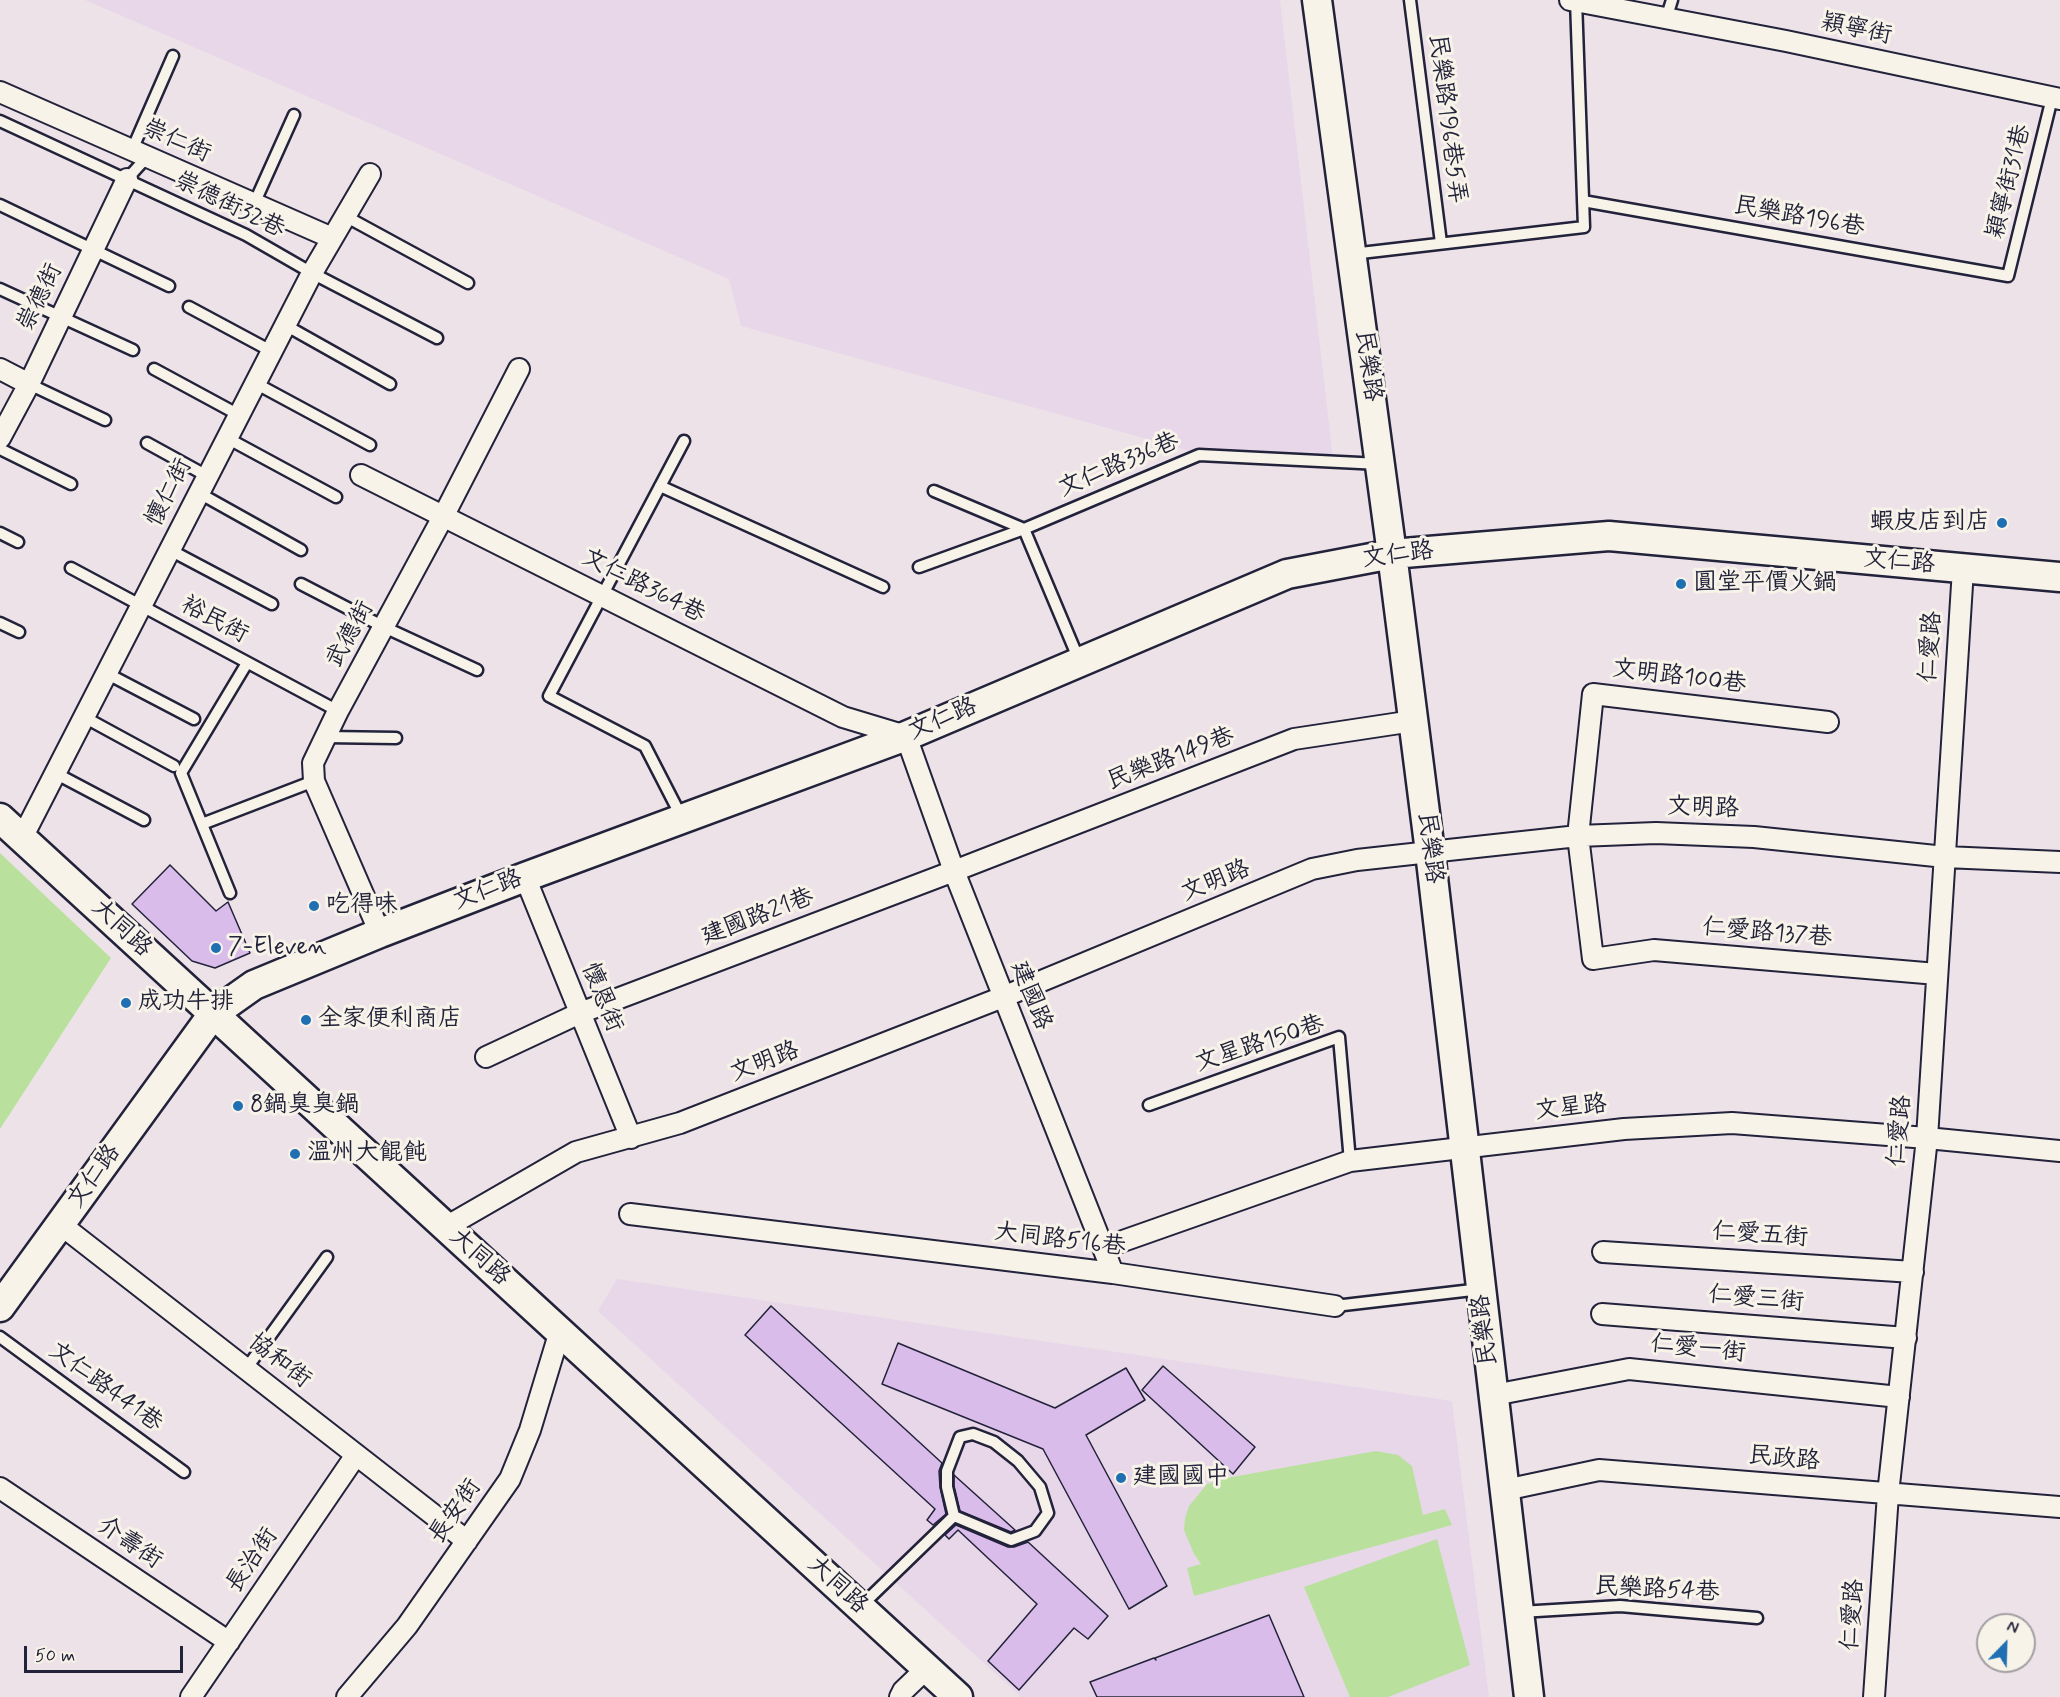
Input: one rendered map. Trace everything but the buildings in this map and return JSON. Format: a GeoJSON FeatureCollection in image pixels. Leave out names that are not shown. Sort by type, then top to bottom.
{"type":"FeatureCollection","features":[{"type":"Feature","properties":{"kind":"main road","name":"民樂路"},"geometry":{"type":"LineString","coordinates":[[1317,0],[1430,852],[1530,1697]]}},
{"type":"Feature","properties":{"kind":"main road","name":"文仁路"},"geometry":{"type":"LineString","coordinates":[[0,1308],[213,1014],[254,984],[525,877],[906,736],[1287,574],[1392,554],[1609,536],[2060,577]]}},
{"type":"Feature","properties":{"kind":"main road","name":"大同路"},"geometry":{"type":"LineString","coordinates":[[0,818],[958,1697]]}},
{"type":"Feature","properties":{"kind":"street","name":"穎寧街"},"geometry":{"type":"LineString","coordinates":[[1574,0],[1669,9],[1786,41],[2056,98]]}},
{"type":"Feature","properties":{"kind":"street","name":"崇仁街"},"geometry":{"type":"LineString","coordinates":[[0,92],[332,238]]}},
{"type":"Feature","properties":{"kind":"street","name":"懷仁街"},"geometry":{"type":"LineString","coordinates":[[22,838],[271,351],[312,273],[370,174]]}},
{"type":"Feature","properties":{"kind":"street","name":"崇德街"},"geometry":{"type":"LineString","coordinates":[[0,438],[127,179]]}},
{"type":"Feature","properties":{"kind":"street"},"geometry":{"type":"LineString","coordinates":[[0,369],[28,384]]}},
{"type":"Feature","properties":{"kind":"street","name":"武德街"},"geometry":{"type":"LineString","coordinates":[[314,782],[313,763],[338,711],[444,515],[519,369]]}},
{"type":"Feature","properties":{"kind":"street","name":"文仁路364巷"},"geometry":{"type":"LineString","coordinates":[[361,475],[843,717],[906,736]]}},
{"type":"Feature","properties":{"kind":"street","name":"仁愛路"},"geometry":{"type":"LineString","coordinates":[[1874,1697],[1888,1494],[1927,1138],[1963,569]]}},
{"type":"Feature","properties":{"kind":"street","name":"文明路100巷"},"geometry":{"type":"LineString","coordinates":[[1578,836],[1593,694],[1828,722]]}},
{"type":"Feature","properties":{"kind":"street","name":"民樂路149巷"},"geometry":{"type":"LineString","coordinates":[[954,872],[1294,739],[1413,721]]}},
{"type":"Feature","properties":{"kind":"street","name":"建國路"},"geometry":{"type":"LineString","coordinates":[[906,736],[954,872],[1113,1273]]}},
{"type":"Feature","properties":{"kind":"street"},"geometry":{"type":"LineString","coordinates":[[314,782],[380,933]]}},
{"type":"Feature","properties":{"kind":"street","name":"文明路"},"geometry":{"type":"LineString","coordinates":[[446,1227],[576,1152],[680,1124],[1003,997],[1312,869],[1357,860],[1578,836],[1656,832],[1754,837],[1945,856],[2060,862]]}},
{"type":"Feature","properties":{"kind":"street","name":"仁愛路137巷"},"geometry":{"type":"LineString","coordinates":[[1578,836],[1593,959],[1654,950],[1937,974]]}},
{"type":"Feature","properties":{"kind":"street","name":"建國路21巷"},"geometry":{"type":"LineString","coordinates":[[486,1057],[580,1013],[954,872]]}},
{"type":"Feature","properties":{"kind":"street","name":"懷恩街"},"geometry":{"type":"LineString","coordinates":[[525,877],[630,1138]]}},
{"type":"Feature","properties":{"kind":"street","name":"文星路"},"geometry":{"type":"LineString","coordinates":[[1103,1248],[1350,1161],[1624,1129],[1731,1123],[2060,1151]]}},
{"type":"Feature","properties":{"kind":"street","name":"大同路516巷"},"geometry":{"type":"LineString","coordinates":[[630,1215],[1113,1273],[1335,1306]]}},
{"type":"Feature","properties":{"kind":"street","name":"協和街"},"geometry":{"type":"LineString","coordinates":[[60,1224],[466,1541]]}},
{"type":"Feature","properties":{"kind":"street","name":"仁愛五街"},"geometry":{"type":"LineString","coordinates":[[1603,1252],[1913,1272]]}},
{"type":"Feature","properties":{"kind":"street","name":"仁愛三街"},"geometry":{"type":"LineString","coordinates":[[1602,1314],[1906,1338]]}},
{"type":"Feature","properties":{"kind":"street","name":"長安街"},"geometry":{"type":"LineString","coordinates":[[347,1697],[407,1626],[510,1479],[530,1430],[560,1331]]}},
{"type":"Feature","properties":{"kind":"street","name":"仁愛一街"},"geometry":{"type":"LineString","coordinates":[[1494,1395],[1629,1369],[1899,1397]]}},
{"type":"Feature","properties":{"kind":"street","name":"長治街"},"geometry":{"type":"LineString","coordinates":[[191,1697],[356,1455]]}},
{"type":"Feature","properties":{"kind":"street","name":"民政路"},"geometry":{"type":"LineString","coordinates":[[1505,1490],[1599,1470],[2060,1507]]}},
{"type":"Feature","properties":{"kind":"street","name":"介壽街"},"geometry":{"type":"LineString","coordinates":[[0,1488],[229,1642]]}},
{"type":"Feature","properties":{"kind":"street"},"geometry":{"type":"LineString","coordinates":[[900,1697],[903,1691],[927,1668]]}},
{"type":"Feature","properties":{"kind":"lane","name":"民樂路196巷5弄"},"geometry":{"type":"LineString","coordinates":[[1410,0],[1441,243]]}},
{"type":"Feature","properties":{"kind":"lane"},"geometry":{"type":"LineString","coordinates":[[1352,254],[1584,227],[1574,0]]}},
{"type":"Feature","properties":{"kind":"lane"},"geometry":{"type":"LineString","coordinates":[[127,179],[139,153],[173,56]]}},
{"type":"Feature","properties":{"kind":"lane","name":"穎寧街31巷"},"geometry":{"type":"LineString","coordinates":[[2008,276],[2056,98]]}},
{"type":"Feature","properties":{"kind":"lane"},"geometry":{"type":"LineString","coordinates":[[254,204],[294,115]]}},
{"type":"Feature","properties":{"kind":"lane","name":"崇德街32巷"},"geometry":{"type":"LineString","coordinates":[[0,121],[246,235],[312,273],[437,338]]}},
{"type":"Feature","properties":{"kind":"lane","name":"民樂路196巷"},"geometry":{"type":"LineString","coordinates":[[1583,201],[2008,276]]}},
{"type":"Feature","properties":{"kind":"lane"},"geometry":{"type":"LineString","coordinates":[[0,205],[169,286]]}},
{"type":"Feature","properties":{"kind":"lane"},"geometry":{"type":"LineString","coordinates":[[345,216],[468,283]]}},
{"type":"Feature","properties":{"kind":"lane"},"geometry":{"type":"LineString","coordinates":[[0,289],[133,350]]}},
{"type":"Feature","properties":{"kind":"lane"},"geometry":{"type":"LineString","coordinates":[[189,307],[271,351]]}},
{"type":"Feature","properties":{"kind":"lane"},"geometry":{"type":"LineString","coordinates":[[285,325],[390,384]]}},
{"type":"Feature","properties":{"kind":"lane"},"geometry":{"type":"LineString","coordinates":[[154,369],[239,415]]}},
{"type":"Feature","properties":{"kind":"lane"},"geometry":{"type":"LineString","coordinates":[[255,383],[370,445]]}},
{"type":"Feature","properties":{"kind":"lane"},"geometry":{"type":"LineString","coordinates":[[28,384],[105,420]]}},
{"type":"Feature","properties":{"kind":"lane"},"geometry":{"type":"LineString","coordinates":[[227,438],[336,496]]}},
{"type":"Feature","properties":{"kind":"lane"},"geometry":{"type":"LineString","coordinates":[[682,818],[645,746],[549,696],[684,441]]}},
{"type":"Feature","properties":{"kind":"lane"},"geometry":{"type":"LineString","coordinates":[[147,443],[301,550]]}},
{"type":"Feature","properties":{"kind":"lane"},"geometry":{"type":"LineString","coordinates":[[0,449],[71,484]]}},
{"type":"Feature","properties":{"kind":"lane","name":"文仁路336巷"},"geometry":{"type":"LineString","coordinates":[[919,567],[1024,529],[1199,455],[1380,464]]}},
{"type":"Feature","properties":{"kind":"lane"},"geometry":{"type":"LineString","coordinates":[[660,486],[883,587]]}},
{"type":"Feature","properties":{"kind":"lane"},"geometry":{"type":"LineString","coordinates":[[934,492],[1024,529],[1080,662]]}},
{"type":"Feature","properties":{"kind":"lane"},"geometry":{"type":"LineString","coordinates":[[0,533],[18,542]]}},
{"type":"Feature","properties":{"kind":"lane"},"geometry":{"type":"LineString","coordinates":[[170,550],[272,604]]}},
{"type":"Feature","properties":{"kind":"lane","name":"裕民街"},"geometry":{"type":"LineString","coordinates":[[71,568],[338,711]]}},
{"type":"Feature","properties":{"kind":"lane"},"geometry":{"type":"LineString","coordinates":[[302,584],[384,627],[477,670]]}},
{"type":"Feature","properties":{"kind":"lane"},"geometry":{"type":"LineString","coordinates":[[0,623],[19,633]]}},
{"type":"Feature","properties":{"kind":"lane"},"geometry":{"type":"LineString","coordinates":[[230,893],[181,773],[247,663]]}},
{"type":"Feature","properties":{"kind":"lane"},"geometry":{"type":"LineString","coordinates":[[106,674],[194,720]]}},
{"type":"Feature","properties":{"kind":"lane"},"geometry":{"type":"LineString","coordinates":[[84,717],[174,766]]}},
{"type":"Feature","properties":{"kind":"lane"},"geometry":{"type":"LineString","coordinates":[[326,737],[396,738]]}},
{"type":"Feature","properties":{"kind":"lane"},"geometry":{"type":"LineString","coordinates":[[55,773],[144,820]]}},
{"type":"Feature","properties":{"kind":"lane"},"geometry":{"type":"LineString","coordinates":[[202,825],[314,782]]}},
{"type":"Feature","properties":{"kind":"lane","name":"文星路150巷"},"geometry":{"type":"LineString","coordinates":[[1149,1105],[1339,1037],[1350,1161]]}},
{"type":"Feature","properties":{"kind":"lane"},"geometry":{"type":"LineString","coordinates":[[246,1369],[327,1257]]}},
{"type":"Feature","properties":{"kind":"lane","name":"大同路516巷"},"geometry":{"type":"LineString","coordinates":[[1335,1306],[1481,1288]]}},
{"type":"Feature","properties":{"kind":"lane","name":"文仁路441巷"},"geometry":{"type":"LineString","coordinates":[[0,1337],[184,1472]]}},
{"type":"Feature","properties":{"kind":"lane"},"geometry":{"type":"LineString","coordinates":[[973,1434],[994,1442],[1018,1461],[1040,1487],[1048,1513],[1035,1531],[1011,1540],[954,1516],[947,1487],[947,1471],[960,1437],[973,1434]]}},
{"type":"Feature","properties":{"kind":"lane"},"geometry":{"type":"LineString","coordinates":[[860,1607],[954,1516]]}},
{"type":"Feature","properties":{"kind":"lane","name":"民樂路54巷"},"geometry":{"type":"LineString","coordinates":[[1519,1612],[1620,1606],[1757,1617]]}},
{"type":"Feature","properties":{"kind":"shaded area"},"geometry":{"type":"Polygon","coordinates":[[[85,0],[1280,0],[1334,467],[1201,454],[741,326],[729,279],[85,0]]]}},
{"type":"Feature","properties":{"kind":"shaded area","name":"建國國中"},"geometry":{"type":"Polygon","coordinates":[[[617,1279],[1452,1401],[1489,1697],[1021,1697],[598,1311],[617,1279]]]}},
{"type":"Feature","properties":{"kind":"green space"},"geometry":{"type":"Polygon","coordinates":[[[0,853],[111,958],[0,1129],[0,853]]]}},
{"type":"Feature","properties":{"kind":"green space"},"geometry":{"type":"Polygon","coordinates":[[[1376,1451],[1398,1455],[1412,1466],[1423,1515],[1445,1509],[1452,1525],[1194,1596],[1187,1568],[1201,1564],[1184,1530],[1185,1518],[1189,1506],[1207,1484],[1221,1479],[1376,1451]]]}},
{"type":"Feature","properties":{"kind":"green space"},"geometry":{"type":"Polygon","coordinates":[[[1437,1539],[1470,1665],[1388,1697],[1350,1697],[1304,1587],[1437,1539]]]}},
{"type":"Feature","properties":{"kind":"place","name":"蝦皮店到店"},"geometry":{"type":"Point","coordinates":[2002,523]}},
{"type":"Feature","properties":{"kind":"place","name":"圓堂平價火鍋"},"geometry":{"type":"Point","coordinates":[1681,584]}},
{"type":"Feature","properties":{"kind":"place","name":"吃得味"},"geometry":{"type":"Point","coordinates":[314,906]}},
{"type":"Feature","properties":{"kind":"place","name":"7-Eleven"},"geometry":{"type":"Point","coordinates":[216,948]}},
{"type":"Feature","properties":{"kind":"place","name":"成功牛排"},"geometry":{"type":"Point","coordinates":[126,1003]}},
{"type":"Feature","properties":{"kind":"place","name":"全家便利商店"},"geometry":{"type":"Point","coordinates":[306,1020]}},
{"type":"Feature","properties":{"kind":"place","name":"8鍋臭臭鍋"},"geometry":{"type":"Point","coordinates":[238,1106]}},
{"type":"Feature","properties":{"kind":"place","name":"溫州大餛飩"},"geometry":{"type":"Point","coordinates":[295,1154]}},
{"type":"Feature","properties":{"kind":"place","name":"建國國中"},"geometry":{"type":"Point","coordinates":[1121,1478]}}]}
